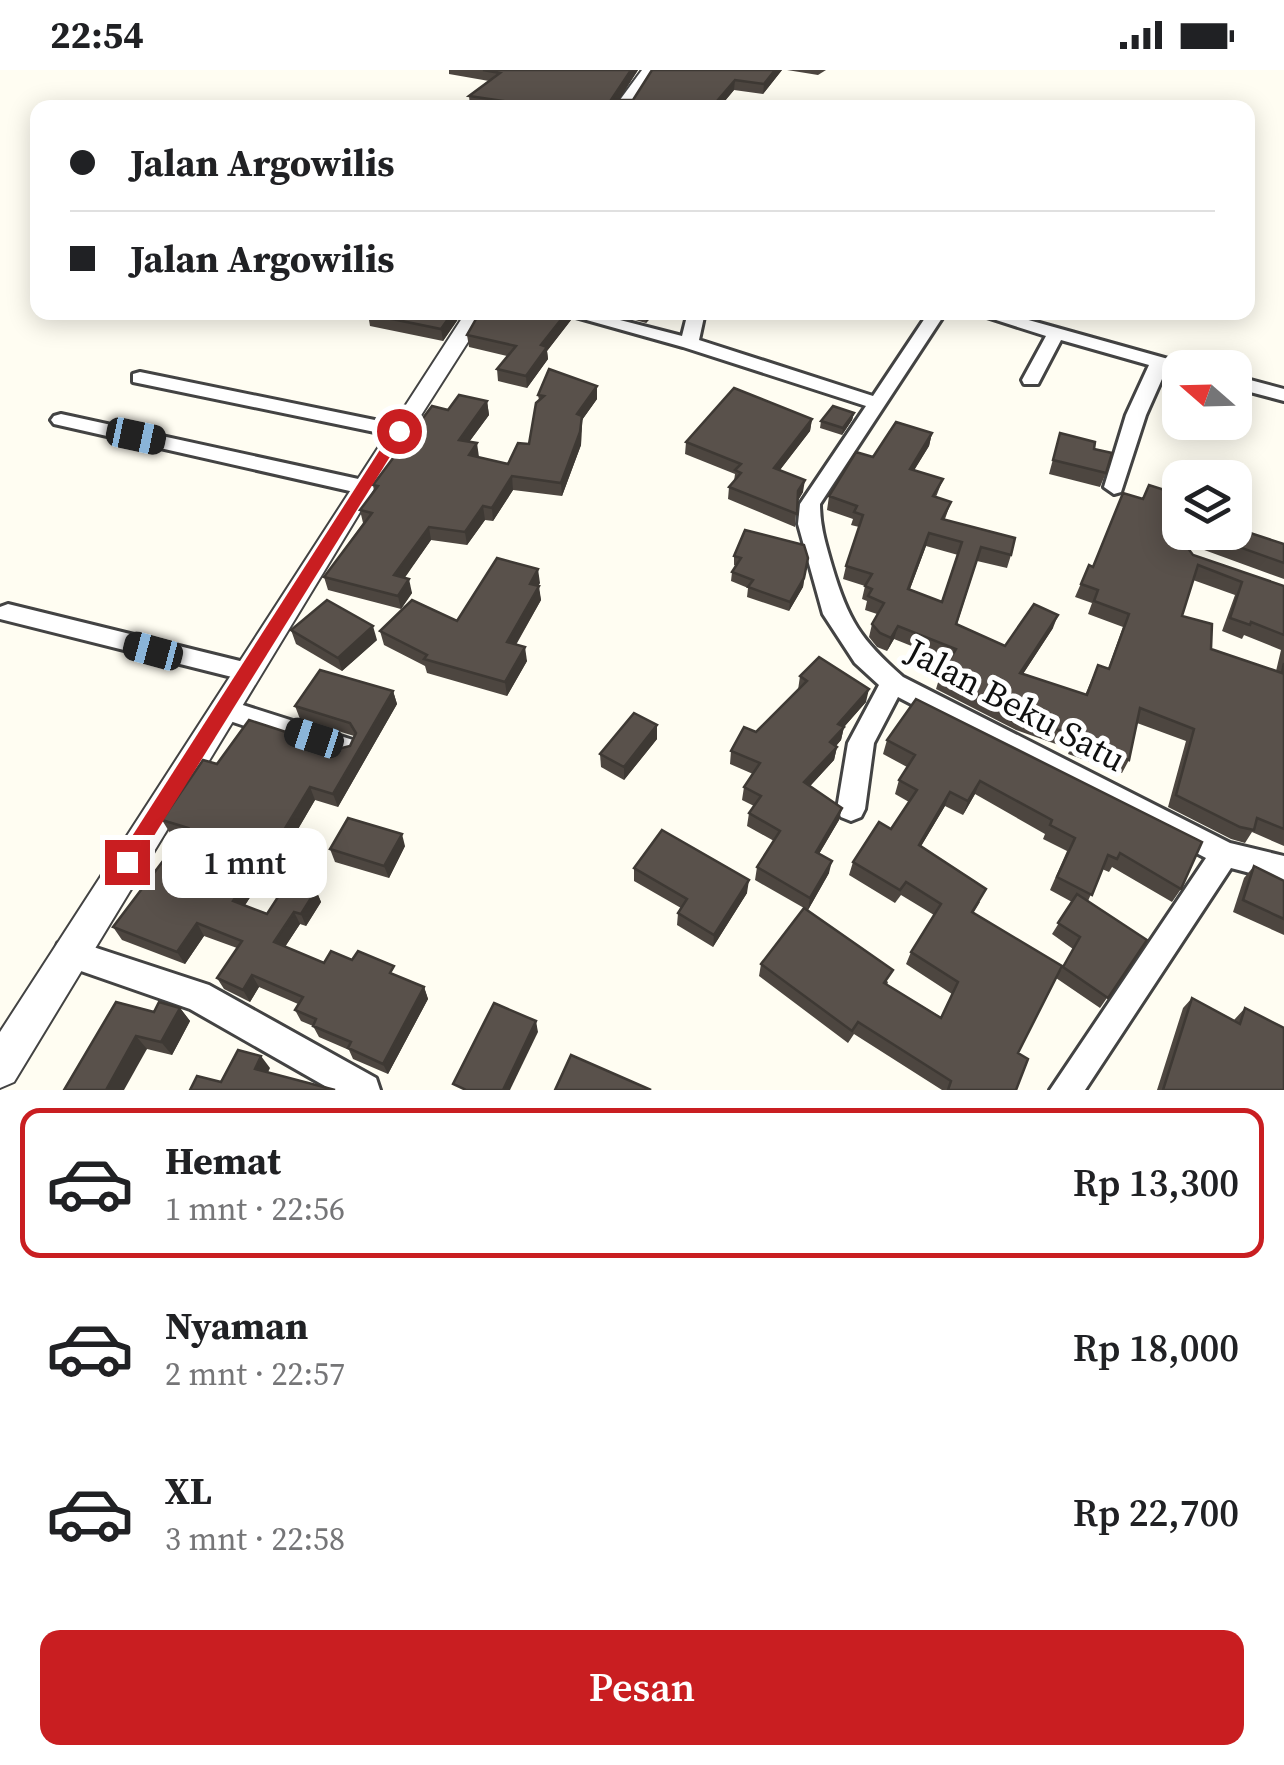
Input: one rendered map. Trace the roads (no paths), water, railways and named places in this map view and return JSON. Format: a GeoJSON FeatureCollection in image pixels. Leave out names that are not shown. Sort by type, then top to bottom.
{"type":"FeatureCollection","features":[{"type":"Feature","properties":{"kind":"street"},"geometry":{"type":"LineString","coordinates":[[628,100],[650,70]]}},
{"type":"Feature","properties":{"kind":"street"},"geometry":{"type":"LineString","coordinates":[[0,1068],[362,487],[472,320]]}},
{"type":"Feature","properties":{"kind":"street"},"geometry":{"type":"LineString","coordinates":[[598,320],[689,343],[880,404]]}},
{"type":"Feature","properties":{"kind":"street"},"geometry":{"type":"LineString","coordinates":[[689,343],[695,320]]}},
{"type":"Feature","properties":{"kind":"street","name":"Jalan Beku Satu"},"geometry":{"type":"LineString","coordinates":[[933,320],[880,404],[816,490],[808,524],[835,614],[863,656],[894,684],[1225,854],[1284,869]]}},
{"type":"Feature","properties":{"kind":"street"},"geometry":{"type":"LineString","coordinates":[[1007,320],[1162,363]]}},
{"type":"Feature","properties":{"kind":"street"},"geometry":{"type":"LineString","coordinates":[[1031,380],[1056,334]]}},
{"type":"Feature","properties":{"kind":"street"},"geometry":{"type":"LineString","coordinates":[[1114,487],[1136,415],[1162,377]]}},
{"type":"Feature","properties":{"kind":"street"},"geometry":{"type":"LineString","coordinates":[[140,378],[399,431]]}},
{"type":"Feature","properties":{"kind":"street"},"geometry":{"type":"LineString","coordinates":[[1252,387],[1284,396]]}},
{"type":"Feature","properties":{"kind":"street"},"geometry":{"type":"LineString","coordinates":[[61,420],[362,487]]}},
{"type":"Feature","properties":{"kind":"street"},"geometry":{"type":"LineString","coordinates":[[8,613],[248,672]]}},
{"type":"Feature","properties":{"kind":"street"},"geometry":{"type":"LineString","coordinates":[[851,810],[863,728],[894,684]]}},
{"type":"Feature","properties":{"kind":"street"},"geometry":{"type":"LineString","coordinates":[[224,709],[344,748]]}},
{"type":"Feature","properties":{"kind":"street"},"geometry":{"type":"LineString","coordinates":[[1066,1090],[1225,854]]}},
{"type":"Feature","properties":{"kind":"street"},"geometry":{"type":"LineString","coordinates":[[69,954],[198,996],[364,1090]]}}]}
